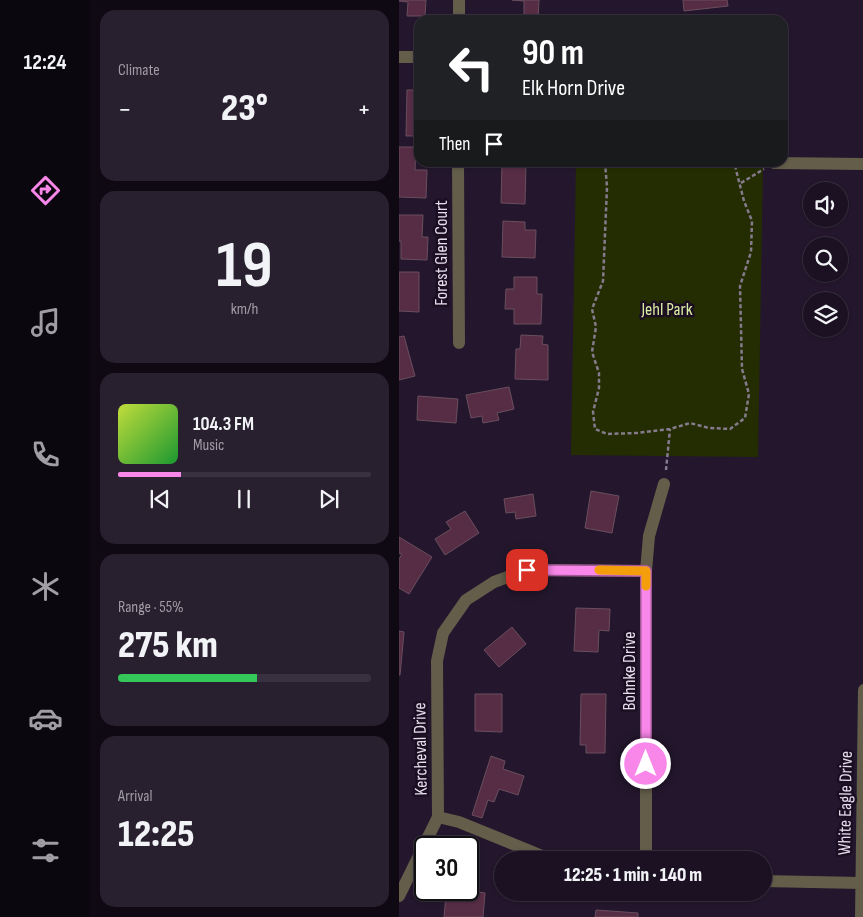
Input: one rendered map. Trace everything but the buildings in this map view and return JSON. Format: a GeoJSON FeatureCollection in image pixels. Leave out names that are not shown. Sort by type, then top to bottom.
{"type":"FeatureCollection","features":[{"type":"Feature","properties":{"kind":"street"},"geometry":{"type":"LineString","coordinates":[[459,0],[459,15]]}},
{"type":"Feature","properties":{"kind":"street"},"geometry":{"type":"LineString","coordinates":[[399,56],[414,56]]}},
{"type":"Feature","properties":{"kind":"street"},"geometry":{"type":"LineString","coordinates":[[788,163],[863,164]]}},
{"type":"Feature","properties":{"kind":"street","name":"Forest Glen Court"},"geometry":{"type":"LineString","coordinates":[[458,167],[459,343]]}},
{"type":"Feature","properties":{"kind":"street","name":"Bohnke Drive"},"geometry":{"type":"LineString","coordinates":[[646,851],[646,571],[649,536],[665,484]]}},
{"type":"Feature","properties":{"kind":"street","name":"Kercheval Drive"},"geometry":{"type":"LineString","coordinates":[[399,896],[438,817],[437,661],[443,633],[466,600],[494,582],[527,570],[646,571]]}},
{"type":"Feature","properties":{"kind":"street","name":"White Eagle Drive"},"geometry":{"type":"LineString","coordinates":[[861,917],[863,690]]}},
{"type":"Feature","properties":{"kind":"street"},"geometry":{"type":"LineString","coordinates":[[438,817],[459,822],[530,851]]}},
{"type":"Feature","properties":{"kind":"street"},"geometry":{"type":"LineString","coordinates":[[772,881],[861,883]]}},
{"type":"Feature","properties":{"kind":"path"},"geometry":{"type":"LineString","coordinates":[[605,167],[607,196],[603,280],[593,309],[596,327],[592,352],[599,373],[599,388],[593,412],[595,429],[607,434],[670,429],[690,423],[709,428],[730,429],[745,418],[749,394],[741,369],[740,286],[751,252],[752,221],[744,201],[735,167]]}},
{"type":"Feature","properties":{"kind":"path"},"geometry":{"type":"LineString","coordinates":[[740,183],[766,167]]}},
{"type":"Feature","properties":{"kind":"path"},"geometry":{"type":"LineString","coordinates":[[665,484],[670,429]]}},
{"type":"Feature","properties":{"kind":"green space","name":"Jehl Park"},"geometry":{"type":"Polygon","coordinates":[[[576,167],[763,167],[758,457],[571,455],[576,167]]]}},
{"type":"Feature","properties":{"kind":"slow traffic"},"geometry":{"type":"LineString","coordinates":[[599,570],[646,571],[646,586]]}},
{"type":"Feature","properties":{"kind":"route"},"geometry":{"type":"LineString","coordinates":[[527,570],[646,571],[646,764]]}}]}
